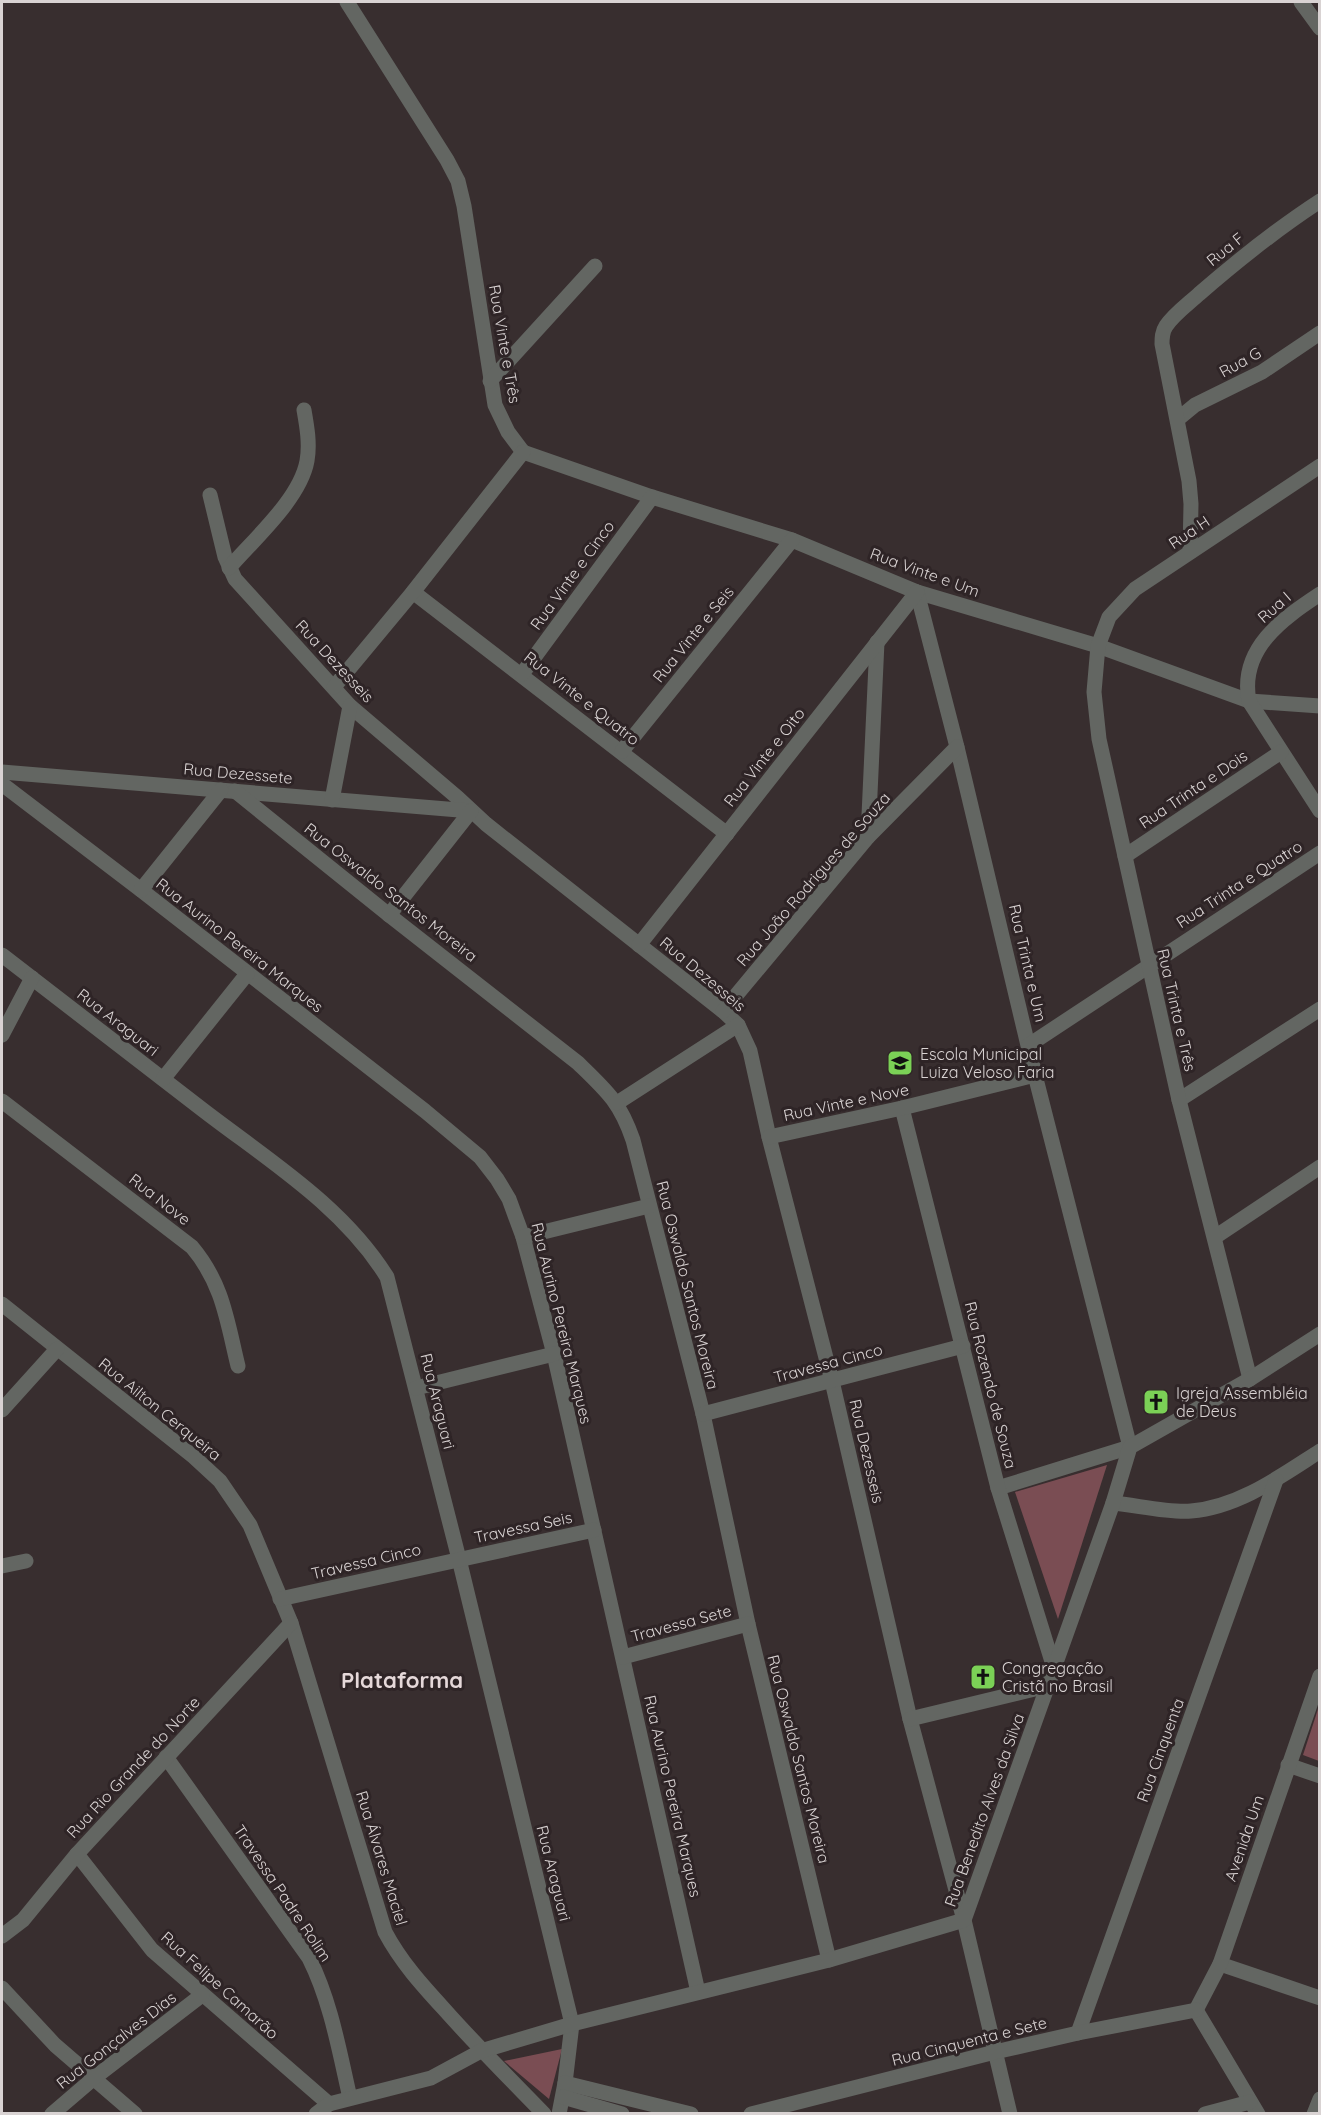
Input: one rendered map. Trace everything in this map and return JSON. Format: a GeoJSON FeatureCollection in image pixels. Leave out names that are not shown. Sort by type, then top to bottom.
{"type":"FeatureCollection","features":[{"type":"Feature","properties":{"kind":"street","name":"Rua Vinte e Três"},"geometry":{"type":"LineString","coordinates":[[347,2],[425,121],[458,181],[469,236],[490,381],[500,417],[523,452]]}},
{"type":"Feature","properties":{"kind":"street"},"geometry":{"type":"LineString","coordinates":[[1301,2],[1320,28]]}},
{"type":"Feature","properties":{"kind":"street","name":"Rua F"},"geometry":{"type":"LineString","coordinates":[[1178,419],[1162,344],[1162,335],[1166,326],[1176,314],[1212,283],[1284,225],[1320,201]]}},
{"type":"Feature","properties":{"kind":"street"},"geometry":{"type":"LineString","coordinates":[[490,381],[595,266]]}},
{"type":"Feature","properties":{"kind":"street","name":"Rua G"},"geometry":{"type":"LineString","coordinates":[[1178,419],[1195,405],[1262,372],[1320,333]]}},
{"type":"Feature","properties":{"kind":"street"},"geometry":{"type":"LineString","coordinates":[[229,568],[278,512],[301,477],[307,462],[309,444],[304,410]]}},
{"type":"Feature","properties":{"kind":"street"},"geometry":{"type":"LineString","coordinates":[[1178,419],[1190,492],[1190,552]]}},
{"type":"Feature","properties":{"kind":"street"},"geometry":{"type":"LineString","coordinates":[[334,687],[413,592],[523,452]]}},
{"type":"Feature","properties":{"kind":"street","name":"Rua Vinte e Um"},"geometry":{"type":"LineString","coordinates":[[523,452],[652,497],[792,540],[918,591],[1098,645],[1249,700],[1320,706]]}},
{"type":"Feature","properties":{"kind":"street","name":"Rua H"},"geometry":{"type":"LineString","coordinates":[[1098,645],[1109,617],[1136,589],[1320,466]]}},
{"type":"Feature","properties":{"kind":"street","name":"Rua Dezesseis"},"geometry":{"type":"LineString","coordinates":[[210,495],[229,568],[244,591],[350,706],[471,811],[738,1025],[750,1051],[769,1137],[832,1381],[910,1719],[964,1920],[1010,2114]]}},
{"type":"Feature","properties":{"kind":"street","name":"Rua Vinte e Cinco"},"geometry":{"type":"LineString","coordinates":[[522,674],[652,497]]}},
{"type":"Feature","properties":{"kind":"street","name":"Rua Vinte e Seis"},"geometry":{"type":"LineString","coordinates":[[622,752],[792,540]]}},
{"type":"Feature","properties":{"kind":"street","name":"Rua Vinte e Oito"},"geometry":{"type":"LineString","coordinates":[[639,945],[918,591]]}},
{"type":"Feature","properties":{"kind":"street","name":"Rua Trinta e Um"},"geometry":{"type":"LineString","coordinates":[[918,591],[1035,1075],[1130,1447]]}},
{"type":"Feature","properties":{"kind":"street","name":"Rua Vinte e Quatro"},"geometry":{"type":"LineString","coordinates":[[413,592],[726,834]]}},
{"type":"Feature","properties":{"kind":"street","name":"Rua I"},"geometry":{"type":"LineString","coordinates":[[1249,700],[1246,687],[1249,669],[1257,651],[1276,625],[1320,594]]}},
{"type":"Feature","properties":{"kind":"street"},"geometry":{"type":"LineString","coordinates":[[868,837],[877,642]]}},
{"type":"Feature","properties":{"kind":"street","name":"Rua Trinta e Três"},"geometry":{"type":"LineString","coordinates":[[1098,645],[1094,692],[1099,738],[1179,1100],[1250,1379]]}},
{"type":"Feature","properties":{"kind":"street"},"geometry":{"type":"LineString","coordinates":[[1249,700],[1320,811]]}},
{"type":"Feature","properties":{"kind":"street"},"geometry":{"type":"LineString","coordinates":[[332,800],[350,706]]}},
{"type":"Feature","properties":{"kind":"street","name":"Rua João Rodrigues de Souza"},"geometry":{"type":"LineString","coordinates":[[723,1011],[868,837],[957,747]]}},
{"type":"Feature","properties":{"kind":"street","name":"Rua Trinta e Dois"},"geometry":{"type":"LineString","coordinates":[[1125,856],[1281,753]]}},
{"type":"Feature","properties":{"kind":"street","name":"Rua Dezessete"},"geometry":{"type":"LineString","coordinates":[[2,772],[471,811]]}},
{"type":"Feature","properties":{"kind":"street","name":"Rua Aurino Pereira Marques"},"geometry":{"type":"LineString","coordinates":[[2,784],[425,1110],[480,1157],[509,1199],[523,1237],[554,1354],[698,1992]]}},
{"type":"Feature","properties":{"kind":"street"},"geometry":{"type":"LineString","coordinates":[[141,890],[228,790]]}},
{"type":"Feature","properties":{"kind":"street","name":"Rua Oswaldo Santos Moreira"},"geometry":{"type":"LineString","coordinates":[[228,790],[578,1063],[617,1103],[633,1140],[703,1414],[748,1624],[829,1960]]}},
{"type":"Feature","properties":{"kind":"street"},"geometry":{"type":"LineString","coordinates":[[389,915],[471,811]]}},
{"type":"Feature","properties":{"kind":"street","name":"Rua Trinta e Quatro"},"geometry":{"type":"LineString","coordinates":[[1029,1045],[1320,853]]}},
{"type":"Feature","properties":{"kind":"street","name":"Rua Araguari"},"geometry":{"type":"LineString","coordinates":[[2,955],[305,1187],[360,1238],[387,1277],[459,1559],[572,2024]]}},
{"type":"Feature","properties":{"kind":"street"},"geometry":{"type":"LineString","coordinates":[[163,1079],[247,974]]}},
{"type":"Feature","properties":{"kind":"street"},"geometry":{"type":"LineString","coordinates":[[2,1035],[32,978]]}},
{"type":"Feature","properties":{"kind":"street"},"geometry":{"type":"LineString","coordinates":[[1179,1100],[1320,1009]]}},
{"type":"Feature","properties":{"kind":"street"},"geometry":{"type":"LineString","coordinates":[[617,1103],[738,1025]]}},
{"type":"Feature","properties":{"kind":"street","name":"Rua Vinte e Nove"},"geometry":{"type":"LineString","coordinates":[[769,1137],[902,1108],[1035,1075]]}},
{"type":"Feature","properties":{"kind":"street","name":"Rua Nove"},"geometry":{"type":"LineString","coordinates":[[2,1101],[192,1247],[204,1261],[217,1286],[238,1366]]}},
{"type":"Feature","properties":{"kind":"street","name":"Rua Rozendo de Souza"},"geometry":{"type":"LineString","coordinates":[[902,1108],[998,1488],[1054,1668]]}},
{"type":"Feature","properties":{"kind":"street"},"geometry":{"type":"LineString","coordinates":[[1215,1237],[1320,1167]]}},
{"type":"Feature","properties":{"kind":"street"},"geometry":{"type":"LineString","coordinates":[[523,1237],[649,1206]]}},
{"type":"Feature","properties":{"kind":"street","name":"Rua Ailton Cerqueira"},"geometry":{"type":"LineString","coordinates":[[2,1304],[194,1457],[220,1481],[250,1525],[280,1599]]}},
{"type":"Feature","properties":{"kind":"street"},"geometry":{"type":"LineString","coordinates":[[998,1488],[1130,1447],[1250,1379],[1320,1334]]}},
{"type":"Feature","properties":{"kind":"street","name":"Travessa Cinco"},"geometry":{"type":"LineString","coordinates":[[703,1414],[963,1346]]}},
{"type":"Feature","properties":{"kind":"street"},"geometry":{"type":"LineString","coordinates":[[2,1410],[57,1349]]}},
{"type":"Feature","properties":{"kind":"street"},"geometry":{"type":"LineString","coordinates":[[416,1388],[554,1354]]}},
{"type":"Feature","properties":{"kind":"street","name":"Rua Benedito Alves da Silva"},"geometry":{"type":"LineString","coordinates":[[322,2109],[350,2098],[430,2078],[481,2051],[572,2024],[829,1960],[964,1920],[1113,1503],[1130,1447]]}},
{"type":"Feature","properties":{"kind":"street"},"geometry":{"type":"LineString","coordinates":[[1113,1503],[1188,1511],[1209,1509],[1250,1494],[1320,1451]]}},
{"type":"Feature","properties":{"kind":"street","name":"Rua Cinquenta"},"geometry":{"type":"LineString","coordinates":[[1078,2032],[1276,1480]]}},
{"type":"Feature","properties":{"kind":"street","name":"Travessa Seis"},"geometry":{"type":"LineString","coordinates":[[459,1559],[594,1530]]}},
{"type":"Feature","properties":{"kind":"street","name":"Travessa Cinco"},"geometry":{"type":"LineString","coordinates":[[280,1599],[459,1559]]}},
{"type":"Feature","properties":{"kind":"street"},"geometry":{"type":"LineString","coordinates":[[2,1566],[26,1561]]}},
{"type":"Feature","properties":{"kind":"street","name":"Rua Álvares Maciel"},"geometry":{"type":"LineString","coordinates":[[280,1599],[291,1623],[385,1932],[410,1971],[481,2051],[544,2114]]}},
{"type":"Feature","properties":{"kind":"street","name":"Rua Rio Grande do Norte"},"geometry":{"type":"LineString","coordinates":[[2,1936],[23,1920],[77,1854],[291,1623]]}},
{"type":"Feature","properties":{"kind":"street","name":"Travessa Sete"},"geometry":{"type":"LineString","coordinates":[[623,1657],[748,1624]]}},
{"type":"Feature","properties":{"kind":"street","name":"Avenida Um"},"geometry":{"type":"LineString","coordinates":[[1196,2010],[1220,1964],[1320,1676]]}},
{"type":"Feature","properties":{"kind":"street"},"geometry":{"type":"LineString","coordinates":[[910,1719],[1047,1686]]}},
{"type":"Feature","properties":{"kind":"street","name":"Travessa Padre Rolim"},"geometry":{"type":"LineString","coordinates":[[166,1757],[309,1958],[329,2008],[350,2098]]}},
{"type":"Feature","properties":{"kind":"street"},"geometry":{"type":"LineString","coordinates":[[1288,1766],[1320,1776]]}},
{"type":"Feature","properties":{"kind":"street","name":"Rua Felipe Camarão"},"geometry":{"type":"LineString","coordinates":[[77,1854],[152,1950],[322,2109]]}},
{"type":"Feature","properties":{"kind":"street"},"geometry":{"type":"LineString","coordinates":[[1220,1964],[1320,1998]]}},
{"type":"Feature","properties":{"kind":"street"},"geometry":{"type":"LineString","coordinates":[[2,1988],[55,2046],[135,2114]]}},
{"type":"Feature","properties":{"kind":"street","name":"Rua Gonçalves Dias"},"geometry":{"type":"LineString","coordinates":[[52,2114],[94,2078],[202,1995]]}},
{"type":"Feature","properties":{"kind":"street"},"geometry":{"type":"LineString","coordinates":[[1196,2010],[1254,2108],[1205,2114]]}},
{"type":"Feature","properties":{"kind":"street","name":"Rua Cinquenta e Sete"},"geometry":{"type":"LineString","coordinates":[[751,2114],[1078,2032],[1196,2010]]}},
{"type":"Feature","properties":{"kind":"street"},"geometry":{"type":"LineString","coordinates":[[559,2114],[572,2024]]}},
{"type":"Feature","properties":{"kind":"street"},"geometry":{"type":"LineString","coordinates":[[564,2090],[622,2114]]}},
{"type":"Feature","properties":{"kind":"street"},"geometry":{"type":"LineString","coordinates":[[564,2090],[691,2114]]}},
{"type":"Feature","properties":{"kind":"street"},"geometry":{"type":"LineString","coordinates":[[1314,2114],[1320,2099]]}},
{"type":"Feature","properties":{"kind":"shaded area"},"geometry":{"type":"Polygon","coordinates":[[[1107,1465],[1058,1619],[1015,1492],[1107,1465]]]}},
{"type":"Feature","properties":{"kind":"shaded area"},"geometry":{"type":"Polygon","coordinates":[[[1319,1706],[1320,1761],[1303,1755],[1319,1706]]]}},
{"type":"Feature","properties":{"kind":"shaded area"},"geometry":{"type":"Polygon","coordinates":[[[562,2049],[549,2099],[504,2061],[562,2049]]]}},
{"type":"Feature","properties":{"kind":"place","name":"Escola Municipal Luiza Veloso Faria"},"geometry":{"type":"Point","coordinates":[900,1063]}},
{"type":"Feature","properties":{"kind":"place","name":"Igreja Assembléia de Deus"},"geometry":{"type":"Point","coordinates":[1156,1402]}},
{"type":"Feature","properties":{"kind":"place","name":"Congregação Cristã no Brasil"},"geometry":{"type":"Point","coordinates":[983,1677]}},
{"type":"Feature","properties":{"kind":"district","name":"Plataforma"},"geometry":{"type":"Point","coordinates":[402,1680]}}]}
